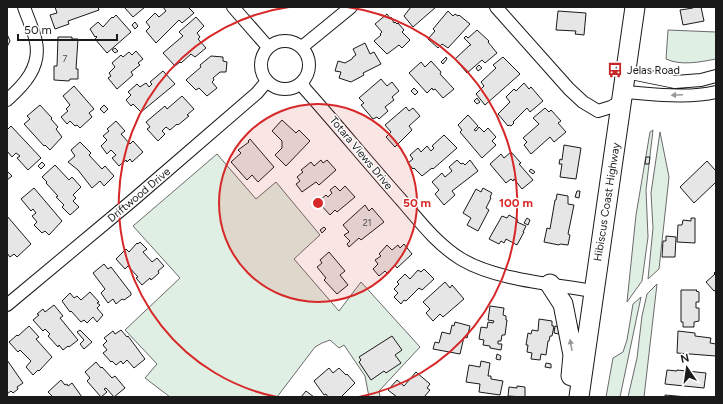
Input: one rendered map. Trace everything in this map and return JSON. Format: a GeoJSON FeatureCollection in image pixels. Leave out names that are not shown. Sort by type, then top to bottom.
{"type":"FeatureCollection","features":[{"type":"Feature","properties":{"kind":"main road","name":"Hibiscus Coast Highway"},"geometry":{"type":"LineString","coordinates":[[579,397],[593,291],[635,7]]}},
{"type":"Feature","properties":{"kind":"main road"},"geometry":{"type":"LineString","coordinates":[[550,284],[563,304],[569,329],[573,355],[570,389],[572,397]]}},
{"type":"Feature","properties":{"kind":"street"},"geometry":{"type":"LineString","coordinates":[[7,100],[29,78],[35,66],[37,54],[36,43],[24,7]]}},
{"type":"Feature","properties":{"kind":"street"},"geometry":{"type":"LineString","coordinates":[[233,7],[268,47]]}},
{"type":"Feature","properties":{"kind":"street"},"geometry":{"type":"LineString","coordinates":[[302,47],[351,7]]}},
{"type":"Feature","properties":{"kind":"street"},"geometry":{"type":"LineString","coordinates":[[496,7],[569,90],[598,112],[611,107],[623,96],[709,94],[716,92]]}},
{"type":"Feature","properties":{"kind":"street"},"geometry":{"type":"LineString","coordinates":[[289,41],[302,47],[307,54],[309,61],[309,69],[302,83],[296,87],[284,89],[271,85],[266,81],[262,75],[261,67],[264,53],[268,47],[274,43],[289,41]]}},
{"type":"Feature","properties":{"kind":"street"},"geometry":{"type":"LineString","coordinates":[[626,72],[675,82],[701,80],[716,76]]}},
{"type":"Feature","properties":{"kind":"street","name":"Driftwood Drive"},"geometry":{"type":"LineString","coordinates":[[7,305],[133,200],[257,93],[266,81]]}},
{"type":"Feature","properties":{"kind":"street","name":"Totara Views Drive"},"geometry":{"type":"LineString","coordinates":[[302,83],[305,89],[434,238],[461,259],[479,267],[507,276],[593,291]]}},
{"type":"Feature","properties":{"kind":"green space"},"geometry":{"type":"Polygon","coordinates":[[[668,30],[716,32],[716,59],[684,63],[666,59],[668,30]]]}},
{"type":"Feature","properties":{"kind":"green space"},"geometry":{"type":"Polygon","coordinates":[[[653,130],[646,190],[648,237],[642,281],[627,302],[636,215],[650,132],[653,130]]]}},
{"type":"Feature","properties":{"kind":"green space"},"geometry":{"type":"Polygon","coordinates":[[[660,132],[669,177],[659,269],[648,279],[653,228],[651,193],[660,132]]]}},
{"type":"Feature","properties":{"kind":"green space"},"geometry":{"type":"Polygon","coordinates":[[[217,154],[256,199],[276,182],[320,235],[294,259],[339,311],[361,282],[420,347],[379,391],[380,397],[369,397],[365,376],[344,345],[339,348],[330,340],[315,347],[277,397],[170,397],[145,378],[157,364],[125,330],[180,278],[133,226],[217,154]]]}},
{"type":"Feature","properties":{"kind":"green space"},"geometry":{"type":"Polygon","coordinates":[[[657,284],[644,397],[628,397],[637,358],[642,316],[647,294],[657,284]]]}},
{"type":"Feature","properties":{"kind":"green space"},"geometry":{"type":"Polygon","coordinates":[[[641,297],[620,397],[606,397],[613,358],[623,352],[627,340],[633,304],[641,297]]]}},
{"type":"Feature","properties":{"kind":"building"},"geometry":{"type":"Polygon","coordinates":[[[55,7],[98,7],[99,10],[68,21],[69,24],[55,29],[50,15],[57,13],[55,7]]]}},
{"type":"Feature","properties":{"kind":"building"},"geometry":{"type":"Polygon","coordinates":[[[124,7],[145,7],[133,17],[124,7]]]}},
{"type":"Feature","properties":{"kind":"building"},"geometry":{"type":"Polygon","coordinates":[[[163,7],[188,7],[194,13],[182,23],[179,20],[156,43],[146,31],[150,27],[146,22],[155,13],[159,17],[166,11],[163,7]]]}},
{"type":"Feature","properties":{"kind":"building"},"geometry":{"type":"Polygon","coordinates":[[[411,7],[436,7],[413,27],[404,16],[411,7]]]}},
{"type":"Feature","properties":{"kind":"building"},"geometry":{"type":"Polygon","coordinates":[[[701,7],[704,21],[683,25],[680,10],[701,7]]]}},
{"type":"Feature","properties":{"kind":"building"},"geometry":{"type":"Polygon","coordinates":[[[448,11],[453,16],[455,14],[458,16],[459,15],[470,24],[448,48],[442,44],[438,48],[428,39],[435,31],[433,29],[448,11]]]}},
{"type":"Feature","properties":{"kind":"building"},"geometry":{"type":"Polygon","coordinates":[[[558,11],[586,13],[584,35],[575,34],[576,31],[556,30],[558,11]]]}},
{"type":"Feature","properties":{"kind":"building"},"geometry":{"type":"Polygon","coordinates":[[[387,14],[390,18],[391,17],[394,23],[398,23],[404,30],[402,32],[410,40],[402,48],[399,45],[387,54],[374,41],[381,35],[380,34],[382,32],[375,24],[387,14]]]}},
{"type":"Feature","properties":{"kind":"building"},"geometry":{"type":"Polygon","coordinates":[[[116,15],[131,32],[107,53],[95,39],[97,37],[95,37],[90,29],[98,22],[103,27],[112,17],[113,18],[116,15]]]}},
{"type":"Feature","properties":{"kind":"building"},"geometry":{"type":"Polygon","coordinates":[[[196,17],[204,26],[197,33],[200,37],[198,39],[206,48],[195,57],[191,54],[175,66],[163,53],[183,36],[179,32],[196,17]]]}},
{"type":"Feature","properties":{"kind":"building"},"geometry":{"type":"Polygon","coordinates":[[[135,22],[138,26],[135,29],[132,25],[135,22]]]}},
{"type":"Feature","properties":{"kind":"building"},"geometry":{"type":"Polygon","coordinates":[[[477,30],[489,41],[488,42],[497,53],[485,63],[482,60],[467,73],[455,59],[471,45],[464,38],[466,36],[468,38],[477,30]]]}},
{"type":"Feature","properties":{"kind":"building"},"geometry":{"type":"Polygon","coordinates":[[[7,34],[10,41],[7,47],[7,34]]]}},
{"type":"Feature","properties":{"kind":"building"},"geometry":{"type":"Polygon","coordinates":[[[58,37],[72,37],[72,39],[78,39],[76,69],[78,69],[78,79],[70,79],[69,81],[54,80],[54,66],[57,66],[58,37]]]}},
{"type":"Feature","properties":{"kind":"building"},"geometry":{"type":"Polygon","coordinates":[[[365,43],[370,54],[374,52],[381,64],[363,73],[364,75],[351,82],[339,78],[341,72],[335,71],[338,61],[345,63],[352,59],[356,55],[353,49],[365,43]]]}},
{"type":"Feature","properties":{"kind":"building"},"geometry":{"type":"Polygon","coordinates":[[[115,48],[118,51],[115,53],[112,50],[115,48]]]}},
{"type":"Feature","properties":{"kind":"building"},"geometry":{"type":"Polygon","coordinates":[[[136,51],[143,59],[138,63],[140,65],[131,72],[133,75],[117,89],[108,78],[111,76],[109,73],[115,67],[112,63],[121,55],[123,57],[129,52],[132,55],[136,51]]]}},
{"type":"Feature","properties":{"kind":"building"},"geometry":{"type":"Polygon","coordinates":[[[211,56],[223,57],[223,61],[227,62],[226,72],[220,72],[213,78],[214,80],[212,82],[217,88],[207,96],[199,88],[196,90],[186,80],[211,56]]]}},
{"type":"Feature","properties":{"kind":"building"},"geometry":{"type":"Polygon","coordinates":[[[446,57],[447,59],[443,64],[441,62],[446,57]]]}},
{"type":"Feature","properties":{"kind":"building"},"geometry":{"type":"Polygon","coordinates":[[[503,57],[520,74],[485,105],[476,94],[484,86],[481,82],[496,68],[493,65],[503,57]]]}},
{"type":"Feature","properties":{"kind":"building"},"geometry":{"type":"Polygon","coordinates":[[[431,61],[441,72],[440,74],[454,89],[443,98],[435,89],[433,90],[432,88],[427,93],[409,73],[421,62],[425,67],[431,61]]]}},
{"type":"Feature","properties":{"kind":"building"},"geometry":{"type":"Polygon","coordinates":[[[479,65],[482,68],[478,71],[476,68],[479,65]]]}},
{"type":"Feature","properties":{"kind":"building"},"geometry":{"type":"Polygon","coordinates":[[[163,71],[175,84],[141,112],[133,104],[131,106],[126,100],[131,95],[128,92],[137,84],[140,87],[146,83],[149,87],[152,84],[150,82],[163,71]]]}},
{"type":"Feature","properties":{"kind":"building"},"geometry":{"type":"Polygon","coordinates":[[[381,79],[387,86],[392,82],[399,91],[392,97],[394,100],[385,107],[388,111],[379,119],[377,117],[373,119],[361,105],[364,103],[359,98],[381,79]]]}},
{"type":"Feature","properties":{"kind":"building"},"geometry":{"type":"Polygon","coordinates":[[[524,83],[529,89],[531,87],[543,101],[530,112],[527,108],[511,126],[508,126],[498,114],[510,102],[506,97],[514,89],[516,91],[524,83]]]}},
{"type":"Feature","properties":{"kind":"building"},"geometry":{"type":"Polygon","coordinates":[[[74,86],[94,109],[89,113],[92,117],[80,128],[77,125],[75,126],[70,121],[67,124],[61,117],[68,111],[66,109],[70,105],[63,96],[74,86]]]}},
{"type":"Feature","properties":{"kind":"building"},"geometry":{"type":"Polygon","coordinates":[[[414,88],[418,92],[415,95],[411,91],[414,88]]]}},
{"type":"Feature","properties":{"kind":"building"},"geometry":{"type":"Polygon","coordinates":[[[182,96],[194,109],[187,115],[189,116],[178,125],[177,124],[170,130],[166,127],[162,131],[165,134],[158,141],[147,129],[150,127],[146,122],[165,106],[167,109],[182,96]]]}},
{"type":"Feature","properties":{"kind":"building"},"geometry":{"type":"Polygon","coordinates":[[[477,98],[480,102],[477,104],[474,101],[477,98]]]}},
{"type":"Feature","properties":{"kind":"building"},"geometry":{"type":"Polygon","coordinates":[[[40,105],[52,118],[51,119],[58,127],[56,129],[62,137],[50,150],[45,145],[44,146],[24,124],[30,119],[27,116],[40,105]]]}},
{"type":"Feature","properties":{"kind":"building"},"geometry":{"type":"Polygon","coordinates":[[[104,105],[108,109],[104,113],[100,109],[104,105]]]}},
{"type":"Feature","properties":{"kind":"building"},"geometry":{"type":"Polygon","coordinates":[[[406,107],[409,111],[413,108],[420,116],[409,126],[412,130],[395,147],[386,137],[391,132],[385,125],[406,107]]]}},
{"type":"Feature","properties":{"kind":"building"},"geometry":{"type":"Polygon","coordinates":[[[545,108],[549,112],[551,110],[561,121],[558,123],[566,132],[554,142],[550,137],[531,154],[524,145],[527,142],[523,138],[539,124],[533,118],[545,108]]]}},
{"type":"Feature","properties":{"kind":"building"},"geometry":{"type":"Polygon","coordinates":[[[468,115],[478,126],[474,130],[476,131],[479,127],[484,132],[488,128],[496,137],[492,141],[496,145],[482,158],[460,132],[462,130],[458,125],[468,115]]]}},
{"type":"Feature","properties":{"kind":"building"},"geometry":{"type":"Polygon","coordinates":[[[282,120],[296,133],[299,130],[310,141],[286,166],[275,155],[282,148],[282,141],[272,131],[282,120]]]}},
{"type":"Feature","properties":{"kind":"building"},"geometry":{"type":"Polygon","coordinates":[[[116,121],[125,131],[121,134],[130,144],[133,141],[143,152],[132,162],[130,159],[127,162],[126,160],[119,166],[112,158],[116,155],[111,150],[107,154],[101,146],[107,140],[103,136],[109,131],[107,129],[116,121]]]}},
{"type":"Feature","properties":{"kind":"building"},"geometry":{"type":"Polygon","coordinates":[[[11,126],[41,158],[28,170],[17,158],[20,156],[16,153],[12,157],[7,151],[7,130],[11,126]]]}},
{"type":"Feature","properties":{"kind":"building"},"geometry":{"type":"Polygon","coordinates":[[[444,135],[457,148],[433,169],[432,168],[422,176],[408,163],[413,159],[410,155],[418,148],[421,152],[427,146],[431,151],[434,148],[432,146],[444,135]]]}},
{"type":"Feature","properties":{"kind":"building"},"geometry":{"type":"Polygon","coordinates":[[[250,139],[274,167],[258,182],[252,175],[247,180],[231,162],[241,153],[238,150],[249,142],[248,141],[250,139]]]}},
{"type":"Feature","properties":{"kind":"building"},"geometry":{"type":"Polygon","coordinates":[[[80,142],[91,153],[89,155],[102,169],[105,166],[114,176],[104,186],[100,181],[92,188],[78,170],[68,162],[75,156],[71,150],[80,142]]]}},
{"type":"Feature","properties":{"kind":"building"},"geometry":{"type":"Polygon","coordinates":[[[564,145],[581,148],[576,179],[560,177],[562,164],[559,164],[560,159],[562,160],[564,145]]]}},
{"type":"Feature","properties":{"kind":"building"},"geometry":{"type":"Polygon","coordinates":[[[511,152],[533,180],[522,189],[514,179],[513,181],[511,179],[506,183],[490,164],[501,154],[504,158],[511,152]]]}},
{"type":"Feature","properties":{"kind":"building"},"geometry":{"type":"Polygon","coordinates":[[[646,157],[650,157],[649,164],[645,164],[646,157]]]}},
{"type":"Feature","properties":{"kind":"building"},"geometry":{"type":"Polygon","coordinates":[[[321,160],[323,163],[327,160],[336,170],[319,185],[316,182],[302,192],[296,184],[300,181],[297,177],[303,172],[301,170],[311,162],[314,166],[321,160]]]}},
{"type":"Feature","properties":{"kind":"building"},"geometry":{"type":"Polygon","coordinates":[[[457,160],[461,164],[463,163],[465,165],[470,160],[478,171],[452,191],[455,195],[444,205],[435,194],[439,190],[432,182],[442,173],[445,177],[452,171],[449,167],[457,160]]]}},
{"type":"Feature","properties":{"kind":"building"},"geometry":{"type":"Polygon","coordinates":[[[707,161],[716,171],[716,182],[694,203],[680,187],[707,161]]]}},
{"type":"Feature","properties":{"kind":"building"},"geometry":{"type":"Polygon","coordinates":[[[42,162],[45,165],[41,169],[38,166],[42,162]]]}},
{"type":"Feature","properties":{"kind":"building"},"geometry":{"type":"Polygon","coordinates":[[[55,165],[69,180],[72,177],[81,187],[73,195],[76,198],[73,201],[79,207],[70,215],[62,207],[64,205],[56,197],[58,196],[42,177],[55,165]]]}},
{"type":"Feature","properties":{"kind":"building"},"geometry":{"type":"Polygon","coordinates":[[[531,169],[535,172],[533,174],[529,171],[531,169]]]}},
{"type":"Feature","properties":{"kind":"building"},"geometry":{"type":"Polygon","coordinates":[[[7,171],[12,176],[7,180],[7,171]]]}},
{"type":"Feature","properties":{"kind":"building"},"geometry":{"type":"Polygon","coordinates":[[[335,186],[340,191],[345,186],[355,197],[337,212],[335,210],[330,215],[319,201],[326,195],[328,197],[332,193],[330,190],[335,186]]]}},
{"type":"Feature","properties":{"kind":"building"},"geometry":{"type":"Polygon","coordinates":[[[34,188],[62,221],[49,235],[45,231],[42,233],[34,225],[37,222],[32,216],[36,213],[33,209],[31,211],[21,199],[34,188]]]}},
{"type":"Feature","properties":{"kind":"building"},"geometry":{"type":"Polygon","coordinates":[[[483,188],[492,193],[486,208],[489,210],[478,231],[467,225],[471,218],[463,213],[476,189],[481,192],[483,188]]]}},
{"type":"Feature","properties":{"kind":"building"},"geometry":{"type":"Polygon","coordinates":[[[577,191],[580,191],[579,198],[575,197],[577,191]]]}},
{"type":"Feature","properties":{"kind":"building"},"geometry":{"type":"Polygon","coordinates":[[[557,194],[568,196],[568,204],[574,205],[568,234],[570,235],[568,245],[544,242],[547,228],[550,229],[557,194]]]}},
{"type":"Feature","properties":{"kind":"building"},"geometry":{"type":"Polygon","coordinates":[[[365,205],[369,211],[372,208],[384,222],[361,240],[359,238],[349,247],[347,244],[350,241],[344,235],[349,232],[343,225],[365,205]]]}},
{"type":"Feature","properties":{"kind":"building"},"geometry":{"type":"Polygon","coordinates":[[[509,215],[518,220],[517,222],[526,226],[517,245],[506,239],[504,243],[501,241],[499,244],[489,239],[502,216],[507,218],[509,215]]]}},
{"type":"Feature","properties":{"kind":"building"},"geometry":{"type":"Polygon","coordinates":[[[7,216],[31,244],[17,257],[14,254],[10,257],[7,253],[7,216]]]}},
{"type":"Feature","properties":{"kind":"building"},"geometry":{"type":"Polygon","coordinates":[[[527,218],[530,220],[528,225],[524,223],[527,218]]]}},
{"type":"Feature","properties":{"kind":"building"},"geometry":{"type":"Polygon","coordinates":[[[691,218],[695,218],[695,243],[677,242],[678,225],[682,225],[683,220],[691,221],[691,218]]]}},
{"type":"Feature","properties":{"kind":"building"},"geometry":{"type":"Polygon","coordinates":[[[324,227],[326,229],[322,233],[320,230],[324,227]]]}},
{"type":"Feature","properties":{"kind":"building"},"geometry":{"type":"Polygon","coordinates":[[[666,236],[676,237],[675,257],[662,257],[663,241],[666,241],[666,236]]]}},
{"type":"Feature","properties":{"kind":"building"},"geometry":{"type":"Polygon","coordinates":[[[140,242],[147,249],[143,252],[152,262],[157,258],[164,266],[151,280],[150,278],[142,285],[136,278],[138,277],[128,266],[125,269],[116,259],[126,249],[129,252],[137,243],[138,244],[140,242]]]}},
{"type":"Feature","properties":{"kind":"building"},"geometry":{"type":"Polygon","coordinates":[[[404,244],[412,254],[397,268],[395,265],[387,273],[385,271],[379,276],[373,269],[378,264],[375,260],[381,256],[379,254],[387,245],[392,250],[398,245],[400,248],[404,244]]]}},
{"type":"Feature","properties":{"kind":"building"},"geometry":{"type":"Polygon","coordinates":[[[329,252],[345,271],[340,275],[348,285],[337,294],[324,280],[326,278],[317,267],[322,263],[320,260],[329,252]]]}},
{"type":"Feature","properties":{"kind":"building"},"geometry":{"type":"Polygon","coordinates":[[[104,264],[108,269],[111,267],[131,293],[131,295],[124,300],[122,299],[116,304],[113,299],[108,303],[101,293],[105,289],[93,273],[104,264]]]}},
{"type":"Feature","properties":{"kind":"building"},"geometry":{"type":"Polygon","coordinates":[[[424,269],[434,279],[422,290],[419,288],[401,304],[394,297],[398,293],[394,289],[399,284],[397,282],[405,274],[410,279],[418,270],[421,272],[424,269]]]}},
{"type":"Feature","properties":{"kind":"building"},"geometry":{"type":"Polygon","coordinates":[[[716,271],[716,290],[714,291],[706,282],[715,274],[714,273],[716,271]]]}},
{"type":"Feature","properties":{"kind":"building"},"geometry":{"type":"Polygon","coordinates":[[[445,282],[450,288],[452,285],[464,299],[443,317],[440,314],[433,321],[426,313],[430,309],[423,302],[445,282]]]}},
{"type":"Feature","properties":{"kind":"building"},"geometry":{"type":"Polygon","coordinates":[[[681,290],[697,290],[696,291],[699,292],[699,302],[696,302],[696,308],[699,308],[699,321],[694,322],[694,327],[683,327],[683,322],[681,322],[681,290]]]}},
{"type":"Feature","properties":{"kind":"building"},"geometry":{"type":"Polygon","coordinates":[[[90,292],[99,302],[97,303],[100,305],[97,308],[103,315],[97,322],[93,317],[87,323],[84,320],[81,322],[71,311],[70,312],[62,301],[70,293],[74,298],[77,296],[81,300],[90,292]]]}},
{"type":"Feature","properties":{"kind":"building"},"geometry":{"type":"Polygon","coordinates":[[[54,305],[63,316],[60,318],[78,340],[63,350],[59,345],[58,347],[48,336],[50,334],[45,329],[43,331],[33,320],[43,309],[45,312],[54,305]]]}},
{"type":"Feature","properties":{"kind":"building"},"geometry":{"type":"Polygon","coordinates":[[[490,306],[504,308],[503,315],[506,316],[507,320],[505,335],[502,335],[501,341],[498,341],[498,344],[502,344],[501,350],[483,345],[484,340],[479,339],[481,327],[487,328],[488,322],[493,323],[494,321],[488,320],[490,306]]]}},
{"type":"Feature","properties":{"kind":"building"},"geometry":{"type":"Polygon","coordinates":[[[539,319],[552,321],[552,326],[554,326],[552,336],[550,336],[548,341],[546,355],[541,354],[540,360],[531,359],[532,353],[527,352],[528,345],[526,345],[528,333],[531,334],[532,330],[538,331],[539,319]]]}},
{"type":"Feature","properties":{"kind":"building"},"geometry":{"type":"Polygon","coordinates":[[[455,322],[470,326],[467,338],[464,337],[460,354],[433,349],[435,342],[439,343],[442,332],[450,334],[452,325],[454,326],[455,322]]]}},
{"type":"Feature","properties":{"kind":"building"},"geometry":{"type":"Polygon","coordinates":[[[29,326],[39,337],[36,339],[52,357],[39,371],[38,370],[33,375],[26,367],[31,361],[20,350],[18,352],[9,342],[29,326]]]}},
{"type":"Feature","properties":{"kind":"building"},"geometry":{"type":"Polygon","coordinates":[[[555,326],[560,327],[559,334],[554,333],[555,326]]]}},
{"type":"Feature","properties":{"kind":"building"},"geometry":{"type":"Polygon","coordinates":[[[80,330],[92,342],[84,349],[80,344],[84,340],[77,332],[80,330]]]}},
{"type":"Feature","properties":{"kind":"building"},"geometry":{"type":"Polygon","coordinates":[[[121,330],[127,337],[128,336],[145,359],[134,368],[127,360],[123,364],[121,361],[116,365],[103,353],[107,350],[103,345],[107,341],[104,338],[113,331],[115,334],[121,330]]]}},
{"type":"Feature","properties":{"kind":"building"},"geometry":{"type":"Polygon","coordinates":[[[678,331],[695,333],[695,336],[711,338],[710,343],[716,344],[716,356],[677,353],[678,331]]]}},
{"type":"Feature","properties":{"kind":"building"},"geometry":{"type":"Polygon","coordinates":[[[392,336],[402,350],[395,355],[401,363],[386,373],[384,371],[371,380],[359,362],[361,360],[359,357],[392,336]]]}},
{"type":"Feature","properties":{"kind":"building"},"geometry":{"type":"Polygon","coordinates":[[[497,354],[501,356],[500,360],[496,359],[497,354]]]}},
{"type":"Feature","properties":{"kind":"building"},"geometry":{"type":"Polygon","coordinates":[[[7,360],[23,383],[17,387],[18,389],[13,393],[11,391],[7,394],[7,360]]]}},
{"type":"Feature","properties":{"kind":"building"},"geometry":{"type":"Polygon","coordinates":[[[481,361],[490,363],[488,376],[491,376],[491,379],[503,381],[500,395],[479,392],[480,384],[466,382],[469,365],[480,367],[481,361]]]}},
{"type":"Feature","properties":{"kind":"building"},"geometry":{"type":"Polygon","coordinates":[[[96,362],[112,378],[115,376],[125,388],[114,397],[106,388],[104,389],[107,392],[101,397],[87,381],[90,378],[85,372],[96,362]]]}},
{"type":"Feature","properties":{"kind":"building"},"geometry":{"type":"Polygon","coordinates":[[[546,363],[551,364],[551,368],[545,367],[546,363]]]}},
{"type":"Feature","properties":{"kind":"building"},"geometry":{"type":"Polygon","coordinates":[[[329,368],[333,373],[339,368],[355,383],[341,397],[328,397],[326,394],[324,395],[314,381],[329,368]]]}},
{"type":"Feature","properties":{"kind":"building"},"geometry":{"type":"Polygon","coordinates":[[[667,370],[706,373],[704,388],[665,384],[667,370]]]}},
{"type":"Feature","properties":{"kind":"building"},"geometry":{"type":"Polygon","coordinates":[[[416,372],[430,384],[427,388],[430,390],[424,397],[397,397],[388,390],[397,380],[404,386],[416,372]]]}},
{"type":"Feature","properties":{"kind":"building"},"geometry":{"type":"Polygon","coordinates":[[[61,380],[68,386],[72,383],[82,397],[51,397],[52,396],[48,392],[61,380]]]}},
{"type":"Feature","properties":{"kind":"building"},"geometry":{"type":"Polygon","coordinates":[[[517,386],[525,387],[525,397],[508,396],[509,387],[517,388],[517,386]]]}},
{"type":"Feature","properties":{"kind":"building"},"geometry":{"type":"Polygon","coordinates":[[[306,391],[314,397],[301,397],[306,391]]]}},
{"type":"Feature","properties":{"kind":"building"},"geometry":{"type":"Polygon","coordinates":[[[665,395],[687,397],[665,397],[665,395]]]}},
{"type":"Feature","properties":{"kind":"place","name":"Jelas Road"},"geometry":{"type":"Point","coordinates":[615,70]}}]}
